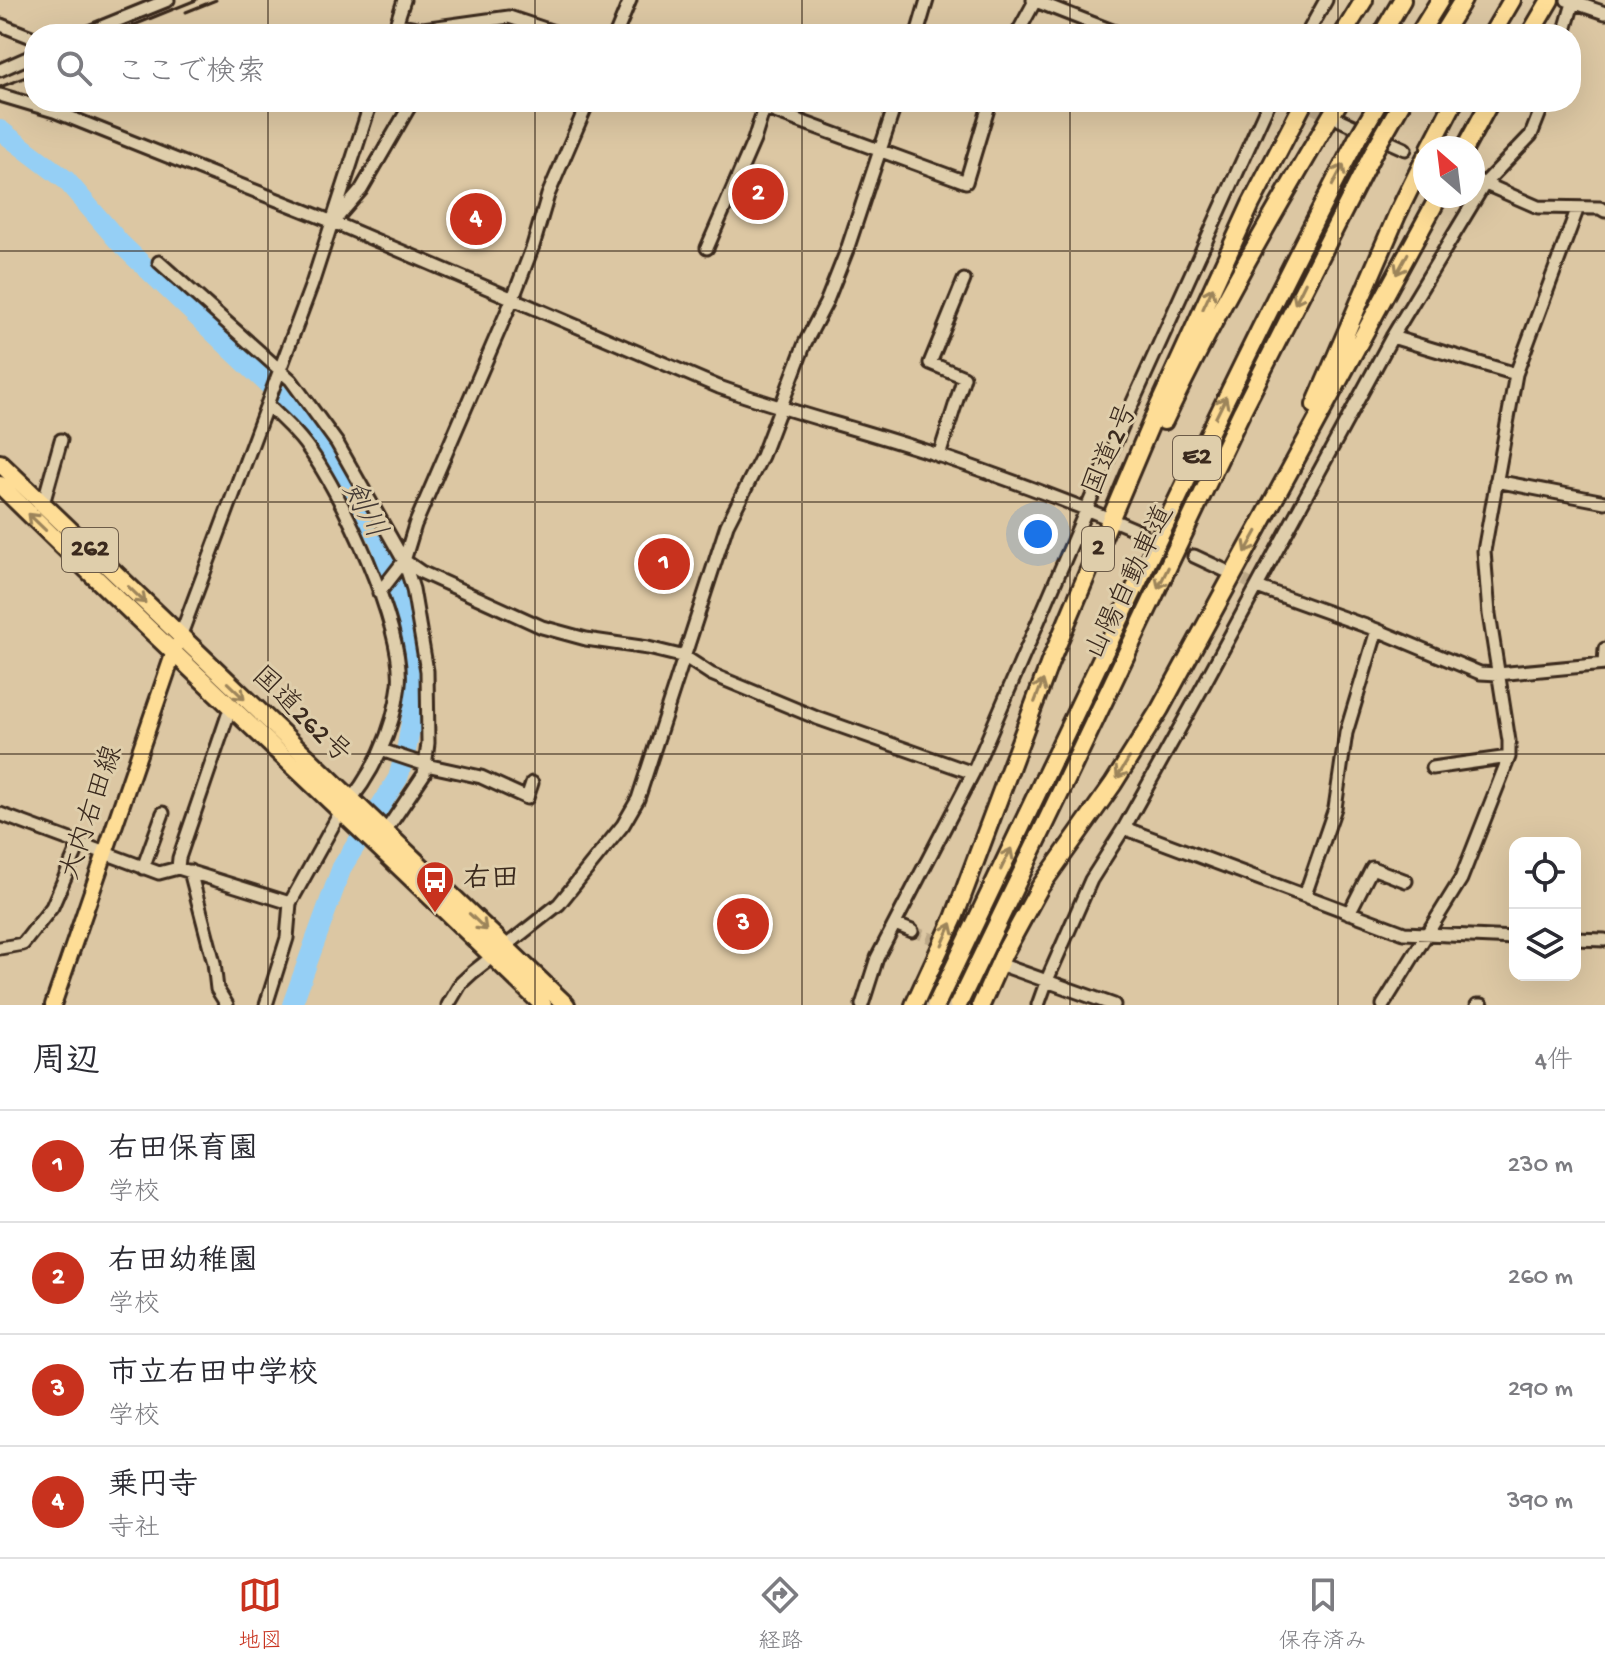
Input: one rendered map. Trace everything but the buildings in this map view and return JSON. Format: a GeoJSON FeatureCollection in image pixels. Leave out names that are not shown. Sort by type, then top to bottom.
{"type":"FeatureCollection","features":[{"type":"Feature","properties":{"kind":"highway"},"geometry":{"type":"LineString","coordinates":[[1349,24],[1364,0]]}},
{"type":"Feature","properties":{"kind":"highway"},"geometry":{"type":"LineString","coordinates":[[1388,24],[1402,0]]}},
{"type":"Feature","properties":{"kind":"highway"},"geometry":{"type":"LineString","coordinates":[[1425,24],[1440,0]]}},
{"type":"Feature","properties":{"kind":"highway"},"geometry":{"type":"LineString","coordinates":[[1448,24],[1463,0]]}},
{"type":"Feature","properties":{"kind":"highway"},"geometry":{"type":"LineString","coordinates":[[1498,24],[1512,0]]}},
{"type":"Feature","properties":{"kind":"highway"},"geometry":{"type":"LineString","coordinates":[[1536,24],[1549,1]]}},
{"type":"Feature","properties":{"kind":"highway","name":"国道2号"},"geometry":{"type":"LineString","coordinates":[[914,1005],[954,918],[1045,676],[1186,343],[1251,204],[1299,112]]}},
{"type":"Feature","properties":{"kind":"highway"},"geometry":{"type":"LineString","coordinates":[[1125,488],[1144,461],[1197,351],[1253,247],[1333,112]]}},
{"type":"Feature","properties":{"kind":"highway","name":"山陽自動車道"},"geometry":{"type":"LineString","coordinates":[[936,1005],[1237,375],[1373,112]]}},
{"type":"Feature","properties":{"kind":"highway","name":"山陽自動車道"},"geometry":{"type":"LineString","coordinates":[[958,1005],[1256,384],[1396,112]]}},
{"type":"Feature","properties":{"kind":"highway"},"geometry":{"type":"LineString","coordinates":[[1436,136],[1449,112]]}},
{"type":"Feature","properties":{"kind":"highway"},"geometry":{"type":"LineString","coordinates":[[1472,136],[1485,112]]}},
{"type":"Feature","properties":{"kind":"highway"},"geometry":{"type":"LineString","coordinates":[[1270,506],[1413,182]]}},
{"type":"Feature","properties":{"kind":"highway"},"geometry":{"type":"LineString","coordinates":[[981,1005],[1004,953],[1040,887],[1113,784],[1160,709],[1432,208]]}},
{"type":"Feature","properties":{"kind":"highway","name":"国道262号"},"geometry":{"type":"LineString","coordinates":[[0,463],[180,637],[349,808]]}},
{"type":"Feature","properties":{"kind":"highway","name":"国道262号"},"geometry":{"type":"LineString","coordinates":[[0,485],[230,709],[380,834],[499,951],[566,1005]]}},
{"type":"Feature","properties":{"kind":"highway","name":"国道262号"},"geometry":{"type":"LineString","coordinates":[[499,951],[543,1005]]}},
{"type":"Feature","properties":{"kind":"main road","name":"大内右田線"},"geometry":{"type":"LineString","coordinates":[[53,1005],[180,637]]}},
{"type":"Feature","properties":{"kind":"street"},"geometry":{"type":"LineString","coordinates":[[109,24],[168,0]]}},
{"type":"Feature","properties":{"kind":"street"},"geometry":{"type":"LineString","coordinates":[[397,24],[404,0]]}},
{"type":"Feature","properties":{"kind":"street"},"geometry":{"type":"LineString","coordinates":[[620,24],[630,0]]}},
{"type":"Feature","properties":{"kind":"street"},"geometry":{"type":"LineString","coordinates":[[920,24],[927,0]]}},
{"type":"Feature","properties":{"kind":"street"},"geometry":{"type":"LineString","coordinates":[[1022,24],[1034,0],[1095,24]]}},
{"type":"Feature","properties":{"kind":"street"},"geometry":{"type":"LineString","coordinates":[[1313,24],[1326,0]]}},
{"type":"Feature","properties":{"kind":"street"},"geometry":{"type":"LineString","coordinates":[[1567,24],[1573,1],[1605,13]]}},
{"type":"Feature","properties":{"kind":"street"},"geometry":{"type":"LineString","coordinates":[[469,24],[509,17],[528,24]]}},
{"type":"Feature","properties":{"kind":"street"},"geometry":{"type":"LineString","coordinates":[[1,25],[24,34]]}},
{"type":"Feature","properties":{"kind":"street"},"geometry":{"type":"LineString","coordinates":[[0,70],[24,59]]}},
{"type":"Feature","properties":{"kind":"street"},"geometry":{"type":"LineString","coordinates":[[0,95],[24,102]]}},
{"type":"Feature","properties":{"kind":"street"},"geometry":{"type":"LineString","coordinates":[[57,112],[333,222],[719,387],[939,456],[1088,509],[1141,532]]}},
{"type":"Feature","properties":{"kind":"street"},"geometry":{"type":"LineString","coordinates":[[180,637],[333,222],[368,112]]}},
{"type":"Feature","properties":{"kind":"street"},"geometry":{"type":"LineString","coordinates":[[333,222],[361,190],[406,112]]}},
{"type":"Feature","properties":{"kind":"street"},"geometry":{"type":"LineString","coordinates":[[381,590],[401,565],[415,525],[513,298],[548,195],[584,112]]}},
{"type":"Feature","properties":{"kind":"street"},"geometry":{"type":"LineString","coordinates":[[707,248],[754,140],[763,112]]}},
{"type":"Feature","properties":{"kind":"street"},"geometry":{"type":"LineString","coordinates":[[776,112],[966,182],[987,112]]}},
{"type":"Feature","properties":{"kind":"street"},"geometry":{"type":"LineString","coordinates":[[448,1005],[461,983],[559,904],[623,825],[638,799],[727,525],[762,456],[805,343],[826,303],[893,112]]}},
{"type":"Feature","properties":{"kind":"street"},"geometry":{"type":"LineString","coordinates":[[862,1005],[877,958],[973,773],[1264,112]]}},
{"type":"Feature","properties":{"kind":"street"},"geometry":{"type":"LineString","coordinates":[[1485,176],[1531,135],[1540,112]]}},
{"type":"Feature","properties":{"kind":"street"},"geometry":{"type":"LineString","coordinates":[[1340,120],[1405,149]]}},
{"type":"Feature","properties":{"kind":"street"},"geometry":{"type":"LineString","coordinates":[[1485,183],[1538,207],[1577,210],[1603,207]]}},
{"type":"Feature","properties":{"kind":"street"},"geometry":{"type":"LineString","coordinates":[[1038,1005],[1091,880],[1124,828],[1465,208]]}},
{"type":"Feature","properties":{"kind":"street"},"geometry":{"type":"LineString","coordinates":[[1383,1005],[1461,879],[1509,757],[1484,551],[1516,374],[1577,210]]}},
{"type":"Feature","properties":{"kind":"street"},"geometry":{"type":"LineString","coordinates":[[159,262],[313,406],[413,589],[427,671],[426,765],[411,796],[380,834]]}},
{"type":"Feature","properties":{"kind":"street"},"geometry":{"type":"LineString","coordinates":[[939,456],[964,377],[930,363],[964,280]]}},
{"type":"Feature","properties":{"kind":"street"},"geometry":{"type":"LineString","coordinates":[[1392,337],[1516,374]]}},
{"type":"Feature","properties":{"kind":"street"},"geometry":{"type":"LineString","coordinates":[[266,1005],[287,938],[290,903],[381,750],[393,717],[399,682],[381,590],[339,496],[303,442],[268,402]]}},
{"type":"Feature","properties":{"kind":"street"},"geometry":{"type":"LineString","coordinates":[[43,504],[61,440]]}},
{"type":"Feature","properties":{"kind":"street"},"geometry":{"type":"LineString","coordinates":[[1496,481],[1605,502]]}},
{"type":"Feature","properties":{"kind":"street"},"geometry":{"type":"LineString","coordinates":[[1194,556],[1224,570]]}},
{"type":"Feature","properties":{"kind":"street"},"geometry":{"type":"LineString","coordinates":[[401,565],[542,627],[586,639],[685,657],[711,674],[817,718],[973,773]]}},
{"type":"Feature","properties":{"kind":"street"},"geometry":{"type":"LineString","coordinates":[[1257,587],[1377,630],[1480,673],[1604,664],[1605,649]]}},
{"type":"Feature","properties":{"kind":"street"},"geometry":{"type":"LineString","coordinates":[[1305,895],[1335,808],[1346,733],[1377,630]]}},
{"type":"Feature","properties":{"kind":"street"},"geometry":{"type":"LineString","coordinates":[[227,1005],[217,989],[214,963],[179,858],[230,709]]}},
{"type":"Feature","properties":{"kind":"street"},"geometry":{"type":"LineString","coordinates":[[381,750],[426,765],[481,777],[527,798],[532,783]]}},
{"type":"Feature","properties":{"kind":"street"},"geometry":{"type":"LineString","coordinates":[[1432,768],[1509,757]]}},
{"type":"Feature","properties":{"kind":"street"},"geometry":{"type":"LineString","coordinates":[[143,868],[163,813]]}},
{"type":"Feature","properties":{"kind":"street"},"geometry":{"type":"LineString","coordinates":[[0,814],[159,873],[184,870],[290,903]]}},
{"type":"Feature","properties":{"kind":"street"},"geometry":{"type":"LineString","coordinates":[[1124,828],[1404,933],[1509,938]]}},
{"type":"Feature","properties":{"kind":"street"},"geometry":{"type":"LineString","coordinates":[[0,948],[23,944],[52,907],[79,845]]}},
{"type":"Feature","properties":{"kind":"street"},"geometry":{"type":"LineString","coordinates":[[1349,913],[1372,868],[1406,881]]}},
{"type":"Feature","properties":{"kind":"street"},"geometry":{"type":"LineString","coordinates":[[895,924],[912,931]]}},
{"type":"Feature","properties":{"kind":"street"},"geometry":{"type":"LineString","coordinates":[[1581,939],[1605,940]]}},
{"type":"Feature","properties":{"kind":"street"},"geometry":{"type":"LineString","coordinates":[[1002,965],[1114,1005]]}},
{"type":"Feature","properties":{"kind":"waterway","name":"剣川"},"geometry":{"type":"LineString","coordinates":[[0,130],[66,180],[120,243],[295,410],[322,440],[380,540],[402,610],[415,698],[407,746],[398,778],[342,867],[292,1005]]}},
{"type":"Feature","properties":{"kind":"tunnel"},"geometry":{"type":"LineString","coordinates":[[1320,112],[1334,118]]}},
{"type":"Feature","properties":{"kind":"tunnel"},"geometry":{"type":"LineString","coordinates":[[1141,532],[1194,556]]}},
{"type":"Feature","properties":{"kind":"tunnel"},"geometry":{"type":"LineString","coordinates":[[1229,573],[1257,587]]}},
{"type":"Feature","properties":{"kind":"tunnel"},"geometry":{"type":"LineString","coordinates":[[912,931],[1002,965]]}},
{"type":"Feature","properties":{"kind":"railway"},"geometry":{"type":"LineString","coordinates":[[137,24],[196,0]]}},
{"type":"Feature","properties":{"kind":"railway"},"geometry":{"type":"LineString","coordinates":[[186,12],[216,0]]}},
{"type":"Feature","properties":{"kind":"railway"},"geometry":{"type":"LineString","coordinates":[[0,87],[24,78]]}},
{"type":"Feature","properties":{"kind":"place","name":"右田幼稚園"},"geometry":{"type":"Point","coordinates":[758,194]}},
{"type":"Feature","properties":{"kind":"place","name":"乗円寺"},"geometry":{"type":"Point","coordinates":[476,219]}},
{"type":"Feature","properties":{"kind":"place","name":"右田保育園"},"geometry":{"type":"Point","coordinates":[664,564]}},
{"type":"Feature","properties":{"kind":"place","name":"右田"},"geometry":{"type":"Point","coordinates":[435,914]}},
{"type":"Feature","properties":{"kind":"place","name":"市立右田中学校"},"geometry":{"type":"Point","coordinates":[743,924]}}]}
